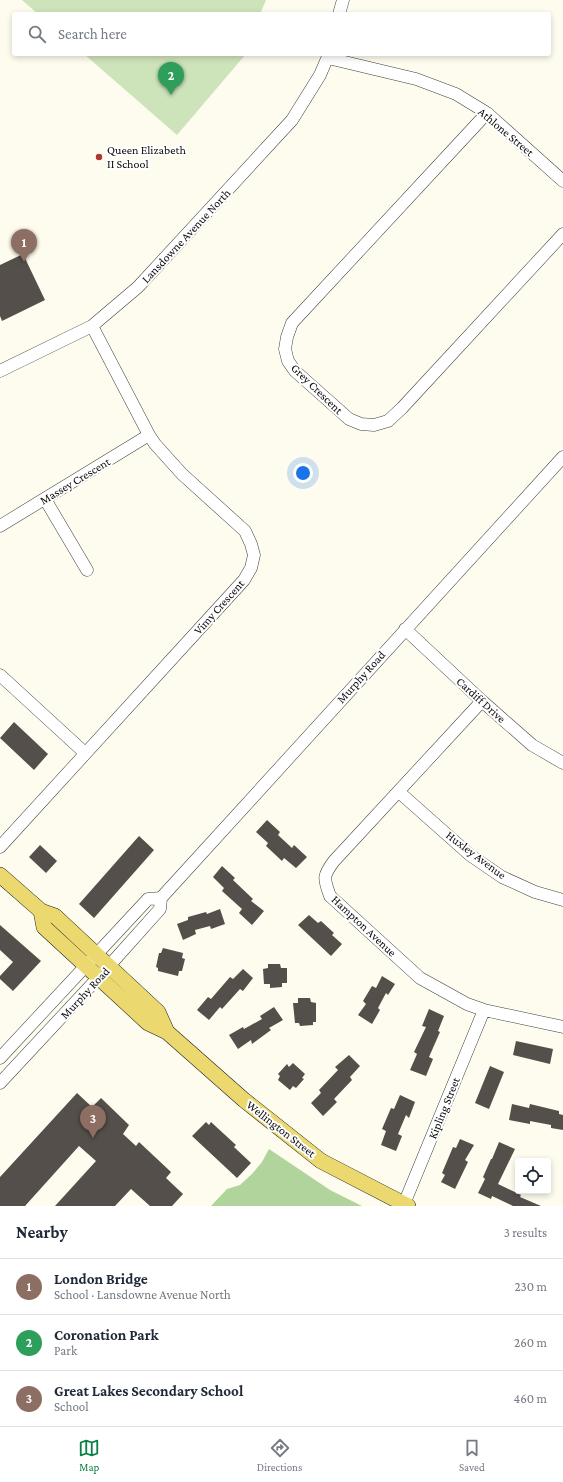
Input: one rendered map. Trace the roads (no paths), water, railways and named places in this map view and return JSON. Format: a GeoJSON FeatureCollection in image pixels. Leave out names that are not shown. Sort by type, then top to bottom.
{"type":"FeatureCollection","features":[{"type":"Feature","properties":{"kind":"main road","name":"Wellington Street"},"geometry":{"type":"LineString","coordinates":[[0,875],[41,911],[55,916],[158,1012],[167,1032]]}},
{"type":"Feature","properties":{"kind":"main road","name":"Wellington Street"},"geometry":{"type":"LineString","coordinates":[[41,911],[44,927],[148,1023],[167,1032],[244,1100],[321,1161],[406,1205]]}},
{"type":"Feature","properties":{"kind":"street"},"geometry":{"type":"LineString","coordinates":[[340,12],[343,0]]}},
{"type":"Feature","properties":{"kind":"street","name":"Athlone Street"},"geometry":{"type":"LineString","coordinates":[[329,56],[416,78],[456,94],[487,113],[563,182]]}},
{"type":"Feature","properties":{"kind":"street","name":"Lansdowne Avenue North"},"geometry":{"type":"LineString","coordinates":[[0,371],[92,326],[138,287],[292,120],[320,75],[329,56]]}},
{"type":"Feature","properties":{"kind":"street","name":"Grey Crescent"},"geometry":{"type":"LineString","coordinates":[[487,113],[292,323],[285,349],[288,361],[295,371],[349,419],[361,424],[374,425],[388,421],[402,408],[563,234]]}},
{"type":"Feature","properties":{"kind":"street","name":"Vimy Crescent"},"geometry":{"type":"LineString","coordinates":[[0,847],[244,580],[251,568],[254,555],[245,531],[182,474],[163,454],[149,435],[92,326]]}},
{"type":"Feature","properties":{"kind":"street","name":"Massey Crescent"},"geometry":{"type":"LineString","coordinates":[[0,526],[149,435]]}},
{"type":"Feature","properties":{"kind":"street","name":"Murphy Road"},"geometry":{"type":"LineString","coordinates":[[0,1083],[160,909],[161,898],[404,629],[563,457]]}},
{"type":"Feature","properties":{"kind":"street"},"geometry":{"type":"LineString","coordinates":[[45,499],[88,570]]}},
{"type":"Feature","properties":{"kind":"street","name":"Cardiff Drive"},"geometry":{"type":"LineString","coordinates":[[404,629],[532,745],[563,763]]}},
{"type":"Feature","properties":{"kind":"street"},"geometry":{"type":"LineString","coordinates":[[0,676],[85,754]]}},
{"type":"Feature","properties":{"kind":"street","name":"Hampton Avenue"},"geometry":{"type":"LineString","coordinates":[[482,701],[334,861],[326,872],[325,881],[330,896],[420,978],[467,1004],[484,1010],[563,1028]]}},
{"type":"Feature","properties":{"kind":"street","name":"Huxley Avenue"},"geometry":{"type":"LineString","coordinates":[[399,792],[470,855],[486,866],[518,885],[535,892],[563,900]]}},
{"type":"Feature","properties":{"kind":"street","name":"Murphy Road"},"geometry":{"type":"LineString","coordinates":[[0,1058],[148,899],[161,898]]}},
{"type":"Feature","properties":{"kind":"street","name":"Kipling Street"},"geometry":{"type":"LineString","coordinates":[[406,1205],[484,1010]]}},
{"type":"Feature","properties":{"kind":"place","name":"Coronation Park"},"geometry":{"type":"Point","coordinates":[171,95]}},
{"type":"Feature","properties":{"kind":"place","name":"Queen Elizabeth II School"},"geometry":{"type":"Point","coordinates":[99,157]}},
{"type":"Feature","properties":{"kind":"place","name":"London Bridge"},"geometry":{"type":"Point","coordinates":[24,262]}},
{"type":"Feature","properties":{"kind":"place","name":"Great Lakes Secondary School"},"geometry":{"type":"Point","coordinates":[93,1138]}}]}
